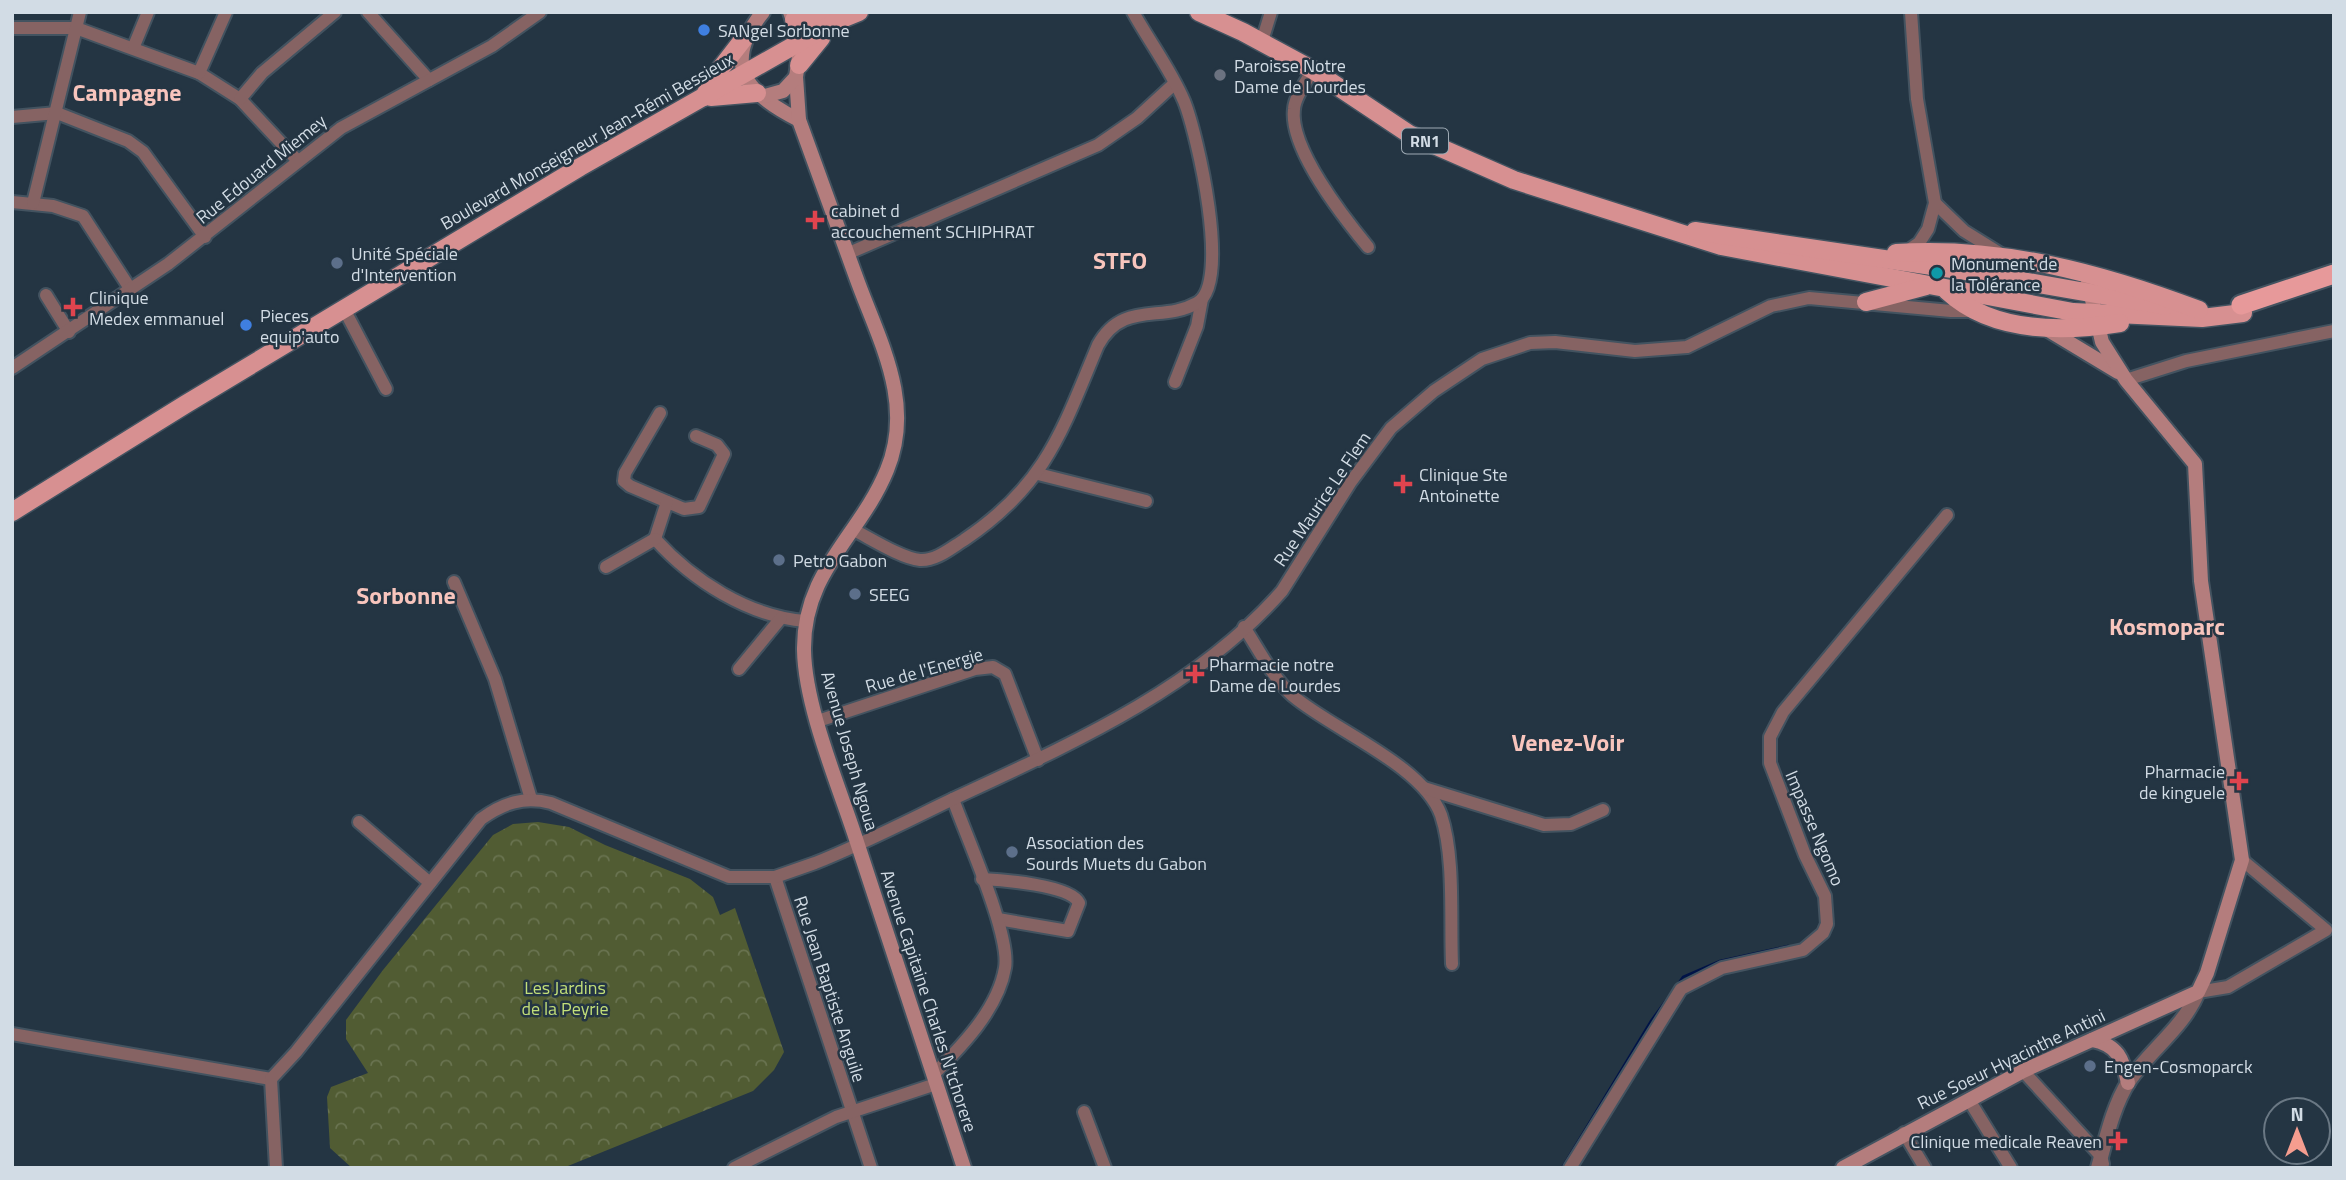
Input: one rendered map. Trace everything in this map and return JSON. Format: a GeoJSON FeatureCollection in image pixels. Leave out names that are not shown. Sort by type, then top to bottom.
{"type":"FeatureCollection","features":[{"type":"Feature","properties":{"kind":"highway","name":"RN1"},"geometry":{"type":"LineString","coordinates":[[2242,309],[2334,274]]}},
{"type":"Feature","properties":{"kind":"highway","name":"RN1"},"geometry":{"type":"LineString","coordinates":[[2242,309],[2287,302],[2334,284]]}},
{"type":"Feature","properties":{"kind":"main road"},"geometry":{"type":"LineString","coordinates":[[792,16],[808,22],[846,12]]}},
{"type":"Feature","properties":{"kind":"main road","name":"Boulevard Monseigneur Jean-Rémi Bessieux"},"geometry":{"type":"LineString","coordinates":[[12,512],[344,309],[743,74],[859,12]]}},
{"type":"Feature","properties":{"kind":"main road"},"geometry":{"type":"LineString","coordinates":[[762,15],[714,77],[704,97],[761,95],[783,91],[818,40],[864,12]]}},
{"type":"Feature","properties":{"kind":"main road","name":"RN1"},"geometry":{"type":"LineString","coordinates":[[1199,12],[1262,41],[1313,70],[1409,134],[1514,180],[1721,246],[1938,284],[2095,321],[2172,315],[2202,318],[2242,309]]}},
{"type":"Feature","properties":{"kind":"main road","name":"Avenue Joseph Ngoua"},"geometry":{"type":"LineString","coordinates":[[792,16],[800,43],[799,120],[892,367],[898,415],[894,452],[887,471],[815,586],[805,621],[806,668],[818,721],[858,846]]}},
{"type":"Feature","properties":{"kind":"main road"},"geometry":{"type":"LineString","coordinates":[[745,37],[741,51],[743,74],[761,95],[778,109],[799,120]]}},
{"type":"Feature","properties":{"kind":"main road","name":"RN1"},"geometry":{"type":"LineString","coordinates":[[1671,229],[1723,232],[2199,310],[2242,309]]}},
{"type":"Feature","properties":{"kind":"main road"},"geometry":{"type":"LineString","coordinates":[[1858,256],[1906,252],[2002,254],[2084,272],[2199,310]]}},
{"type":"Feature","properties":{"kind":"main road"},"geometry":{"type":"LineString","coordinates":[[1866,302],[1938,284],[1983,252]]}},
{"type":"Feature","properties":{"kind":"main road"},"geometry":{"type":"LineString","coordinates":[[2084,272],[2095,321],[2124,377],[2195,464],[2201,581],[2242,860],[2207,973],[2198,992]]}},
{"type":"Feature","properties":{"kind":"main road"},"geometry":{"type":"LineString","coordinates":[[1938,284],[1977,311],[2002,321],[2042,326],[2095,321]]}},
{"type":"Feature","properties":{"kind":"main road"},"geometry":{"type":"LineString","coordinates":[[2042,326],[2124,377]]}},
{"type":"Feature","properties":{"kind":"main road","name":"Boulevard Monseigneur Jean-Rémi Bessieux"},"geometry":{"type":"LineString","coordinates":[[12,504],[53,487]]}},
{"type":"Feature","properties":{"kind":"main road","name":"Avenue Capitaine Charles N'tchorere"},"geometry":{"type":"LineString","coordinates":[[858,846],[964,1168]]}},
{"type":"Feature","properties":{"kind":"main road","name":"Rue Soeur Hyacinthe Antini"},"geometry":{"type":"LineString","coordinates":[[1843,1168],[2023,1071],[2198,992]]}},
{"type":"Feature","properties":{"kind":"main road"},"geometry":{"type":"LineString","coordinates":[[2092,1040],[2117,1051],[2123,1059],[2128,1083]]}},
{"type":"Feature","properties":{"kind":"street"},"geometry":{"type":"LineString","coordinates":[[33,203],[80,12]]}},
{"type":"Feature","properties":{"kind":"street"},"geometry":{"type":"LineString","coordinates":[[134,46],[148,12]]}},
{"type":"Feature","properties":{"kind":"street"},"geometry":{"type":"LineString","coordinates":[[198,72],[226,12]]}},
{"type":"Feature","properties":{"kind":"street"},"geometry":{"type":"LineString","coordinates":[[240,99],[262,73],[335,12]]}},
{"type":"Feature","properties":{"kind":"street"},"geometry":{"type":"LineString","coordinates":[[369,12],[429,80]]}},
{"type":"Feature","properties":{"kind":"street","name":"Rue Edouard Miemey"},"geometry":{"type":"LineString","coordinates":[[12,369],[205,237],[298,161],[367,111],[510,35],[540,12]]}},
{"type":"Feature","properties":{"kind":"street"},"geometry":{"type":"LineString","coordinates":[[1133,12],[1188,112],[1209,206],[1212,266],[1210,285],[1202,299],[1197,326],[1175,382]]}},
{"type":"Feature","properties":{"kind":"street"},"geometry":{"type":"LineString","coordinates":[[1262,41],[1271,12]]}},
{"type":"Feature","properties":{"kind":"street"},"geometry":{"type":"LineString","coordinates":[[1906,252],[1919,243],[1928,229],[1935,203],[1917,99],[1911,12]]}},
{"type":"Feature","properties":{"kind":"street"},"geometry":{"type":"LineString","coordinates":[[12,28],[76,28],[134,46],[198,72],[240,99],[298,161]]}},
{"type":"Feature","properties":{"kind":"street"},"geometry":{"type":"LineString","coordinates":[[1313,70],[1294,104],[1298,134],[1313,168],[1368,247]]}},
{"type":"Feature","properties":{"kind":"street"},"geometry":{"type":"LineString","coordinates":[[849,253],[1098,145],[1137,118],[1174,84]]}},
{"type":"Feature","properties":{"kind":"street"},"geometry":{"type":"LineString","coordinates":[[12,117],[57,113],[112,133],[143,152],[205,237]]}},
{"type":"Feature","properties":{"kind":"street"},"geometry":{"type":"LineString","coordinates":[[12,202],[33,203],[83,216],[131,290]]}},
{"type":"Feature","properties":{"kind":"street"},"geometry":{"type":"LineString","coordinates":[[1935,203],[1964,231],[2002,254]]}},
{"type":"Feature","properties":{"kind":"street"},"geometry":{"type":"LineString","coordinates":[[46,295],[69,332]]}},
{"type":"Feature","properties":{"kind":"street","name":"Rue Maurice Le Flem"},"geometry":{"type":"LineString","coordinates":[[531,799],[569,810],[717,873],[741,878],[775,877],[858,846],[1038,760],[1130,711],[1193,668],[1244,627],[1282,591],[1350,483],[1391,428],[1434,391],[1482,359],[1530,343],[1555,342],[1635,351],[1686,347],[1787,300],[1809,298],[1951,312],[1977,311]]}},
{"type":"Feature","properties":{"kind":"street"},"geometry":{"type":"LineString","coordinates":[[852,529],[918,560],[929,559],[977,531],[1038,474],[1058,441],[1097,345],[1107,331],[1132,316],[1190,306],[1202,299]]}},
{"type":"Feature","properties":{"kind":"street"},"geometry":{"type":"LineString","coordinates":[[344,309],[386,389]]}},
{"type":"Feature","properties":{"kind":"street"},"geometry":{"type":"LineString","coordinates":[[2124,377],[2186,361],[2334,331]]}},
{"type":"Feature","properties":{"kind":"street"},"geometry":{"type":"LineString","coordinates":[[660,413],[624,479],[630,486],[691,510],[699,507],[723,460],[722,450],[696,436]]}},
{"type":"Feature","properties":{"kind":"street"},"geometry":{"type":"LineString","coordinates":[[1038,474],[1146,501]]}},
{"type":"Feature","properties":{"kind":"street"},"geometry":{"type":"LineString","coordinates":[[606,567],[655,539],[667,502]]}},
{"type":"Feature","properties":{"kind":"street","name":"Impasse Ngomo"},"geometry":{"type":"LineString","coordinates":[[1570,1168],[1681,989],[1722,968],[1803,950],[1823,933],[1827,925],[1828,906],[1805,856],[1773,771],[1769,752],[1770,737],[1783,712],[1947,515]]}},
{"type":"Feature","properties":{"kind":"street"},"geometry":{"type":"LineString","coordinates":[[655,539],[696,578],[781,618],[805,621]]}},
{"type":"Feature","properties":{"kind":"street"},"geometry":{"type":"LineString","coordinates":[[276,1168],[271,1079],[296,1052],[481,819],[506,804],[531,799],[495,679],[454,582]]}},
{"type":"Feature","properties":{"kind":"street"},"geometry":{"type":"LineString","coordinates":[[739,669],[781,618]]}},
{"type":"Feature","properties":{"kind":"street"},"geometry":{"type":"LineString","coordinates":[[1244,627],[1285,689],[1319,717],[1370,745],[1424,788],[1440,814],[1446,834],[1452,964]]}},
{"type":"Feature","properties":{"kind":"street","name":"Rue de l'Energie"},"geometry":{"type":"LineString","coordinates":[[818,721],[975,669],[1000,668],[1038,760]]}},
{"type":"Feature","properties":{"kind":"street"},"geometry":{"type":"LineString","coordinates":[[1424,788],[1544,825],[1571,824],[1603,810]]}},
{"type":"Feature","properties":{"kind":"street"},"geometry":{"type":"LineString","coordinates":[[734,1168],[784,1140],[935,1079],[978,1024],[1002,982],[1006,957],[998,919],[953,799]]}},
{"type":"Feature","properties":{"kind":"street"},"geometry":{"type":"LineString","coordinates":[[359,822],[430,883]]}},
{"type":"Feature","properties":{"kind":"street"},"geometry":{"type":"LineString","coordinates":[[2101,1164],[2128,1083],[2192,1009],[2198,992],[2228,987],[2330,930],[2242,860]]}},
{"type":"Feature","properties":{"kind":"street","name":"Rue Jean Baptiste Anguile"},"geometry":{"type":"LineString","coordinates":[[775,877],[872,1168]]}},
{"type":"Feature","properties":{"kind":"street"},"geometry":{"type":"LineString","coordinates":[[982,879],[1029,883],[1073,896],[1079,904],[1068,931],[998,919]]}},
{"type":"Feature","properties":{"kind":"street"},"geometry":{"type":"LineString","coordinates":[[12,1034],[271,1079]]}},
{"type":"Feature","properties":{"kind":"street"},"geometry":{"type":"LineString","coordinates":[[2023,1071],[2101,1164]]}},
{"type":"Feature","properties":{"kind":"street"},"geometry":{"type":"LineString","coordinates":[[1969,1100],[2011,1168]]}},
{"type":"Feature","properties":{"kind":"street"},"geometry":{"type":"LineString","coordinates":[[1084,1112],[1105,1168]]}},
{"type":"Feature","properties":{"kind":"street"},"geometry":{"type":"LineString","coordinates":[[1904,1133],[1926,1168]]}},
{"type":"Feature","properties":{"kind":"green space","name":"Les Jardins de la Peyrie"},"geometry":{"type":"Polygon","coordinates":[[[538,822],[569,827],[605,845],[690,879],[713,897],[720,915],[735,908],[784,1052],[774,1070],[753,1091],[563,1168],[352,1168],[330,1148],[327,1097],[331,1087],[368,1073],[346,1039],[346,1020],[383,970],[493,835],[513,824],[538,822]]]}},
{"type":"Feature","properties":{"kind":"waterway"},"geometry":{"type":"LineString","coordinates":[[1562,1168],[1651,1021],[1683,977],[1720,961],[1788,946]]}},
{"type":"Feature","properties":{"kind":"place","name":"SANgel Sorbonne"},"geometry":{"type":"Point","coordinates":[704,30]}},
{"type":"Feature","properties":{"kind":"place","name":"Paroisse Notre Dame de Lourdes"},"geometry":{"type":"Point","coordinates":[1220,75]}},
{"type":"Feature","properties":{"kind":"place","name":"cabinet d accouchement SCHIPHRAT"},"geometry":{"type":"Point","coordinates":[815,220]}},
{"type":"Feature","properties":{"kind":"place","name":"Unité Spéciale d'Intervention"},"geometry":{"type":"Point","coordinates":[337,263]}},
{"type":"Feature","properties":{"kind":"place","name":"Monument de la Tolérance"},"geometry":{"type":"Point","coordinates":[1937,273]}},
{"type":"Feature","properties":{"kind":"place","name":"Clinique Medex emmanuel"},"geometry":{"type":"Point","coordinates":[73,307]}},
{"type":"Feature","properties":{"kind":"place","name":"Pieces equip'auto"},"geometry":{"type":"Point","coordinates":[246,325]}},
{"type":"Feature","properties":{"kind":"place","name":"Clinique Ste Antoinette"},"geometry":{"type":"Point","coordinates":[1403,484]}},
{"type":"Feature","properties":{"kind":"place","name":"Petro Gabon"},"geometry":{"type":"Point","coordinates":[779,560]}},
{"type":"Feature","properties":{"kind":"place","name":"SEEG"},"geometry":{"type":"Point","coordinates":[855,594]}},
{"type":"Feature","properties":{"kind":"place","name":"Pharmacie notre Dame de Lourdes"},"geometry":{"type":"Point","coordinates":[1195,674]}},
{"type":"Feature","properties":{"kind":"place","name":"Pharmacie de kinguele"},"geometry":{"type":"Point","coordinates":[2239,781]}},
{"type":"Feature","properties":{"kind":"place","name":"Association des Sourds Muets du Gabon"},"geometry":{"type":"Point","coordinates":[1012,852]}},
{"type":"Feature","properties":{"kind":"place","name":"Engen-Cosmoparck"},"geometry":{"type":"Point","coordinates":[2090,1066]}},
{"type":"Feature","properties":{"kind":"place","name":"Clinique medicale Reaven"},"geometry":{"type":"Point","coordinates":[2118,1141]}},
{"type":"Feature","properties":{"kind":"district","name":"Campagne"},"geometry":{"type":"Point","coordinates":[127,92]}},
{"type":"Feature","properties":{"kind":"district","name":"STFO"},"geometry":{"type":"Point","coordinates":[1120,260]}},
{"type":"Feature","properties":{"kind":"district","name":"Sorbonne"},"geometry":{"type":"Point","coordinates":[406,595]}},
{"type":"Feature","properties":{"kind":"district","name":"Kosmoparc"},"geometry":{"type":"Point","coordinates":[2167,626]}},
{"type":"Feature","properties":{"kind":"district","name":"Venez-Voir"},"geometry":{"type":"Point","coordinates":[1568,742]}}]}
